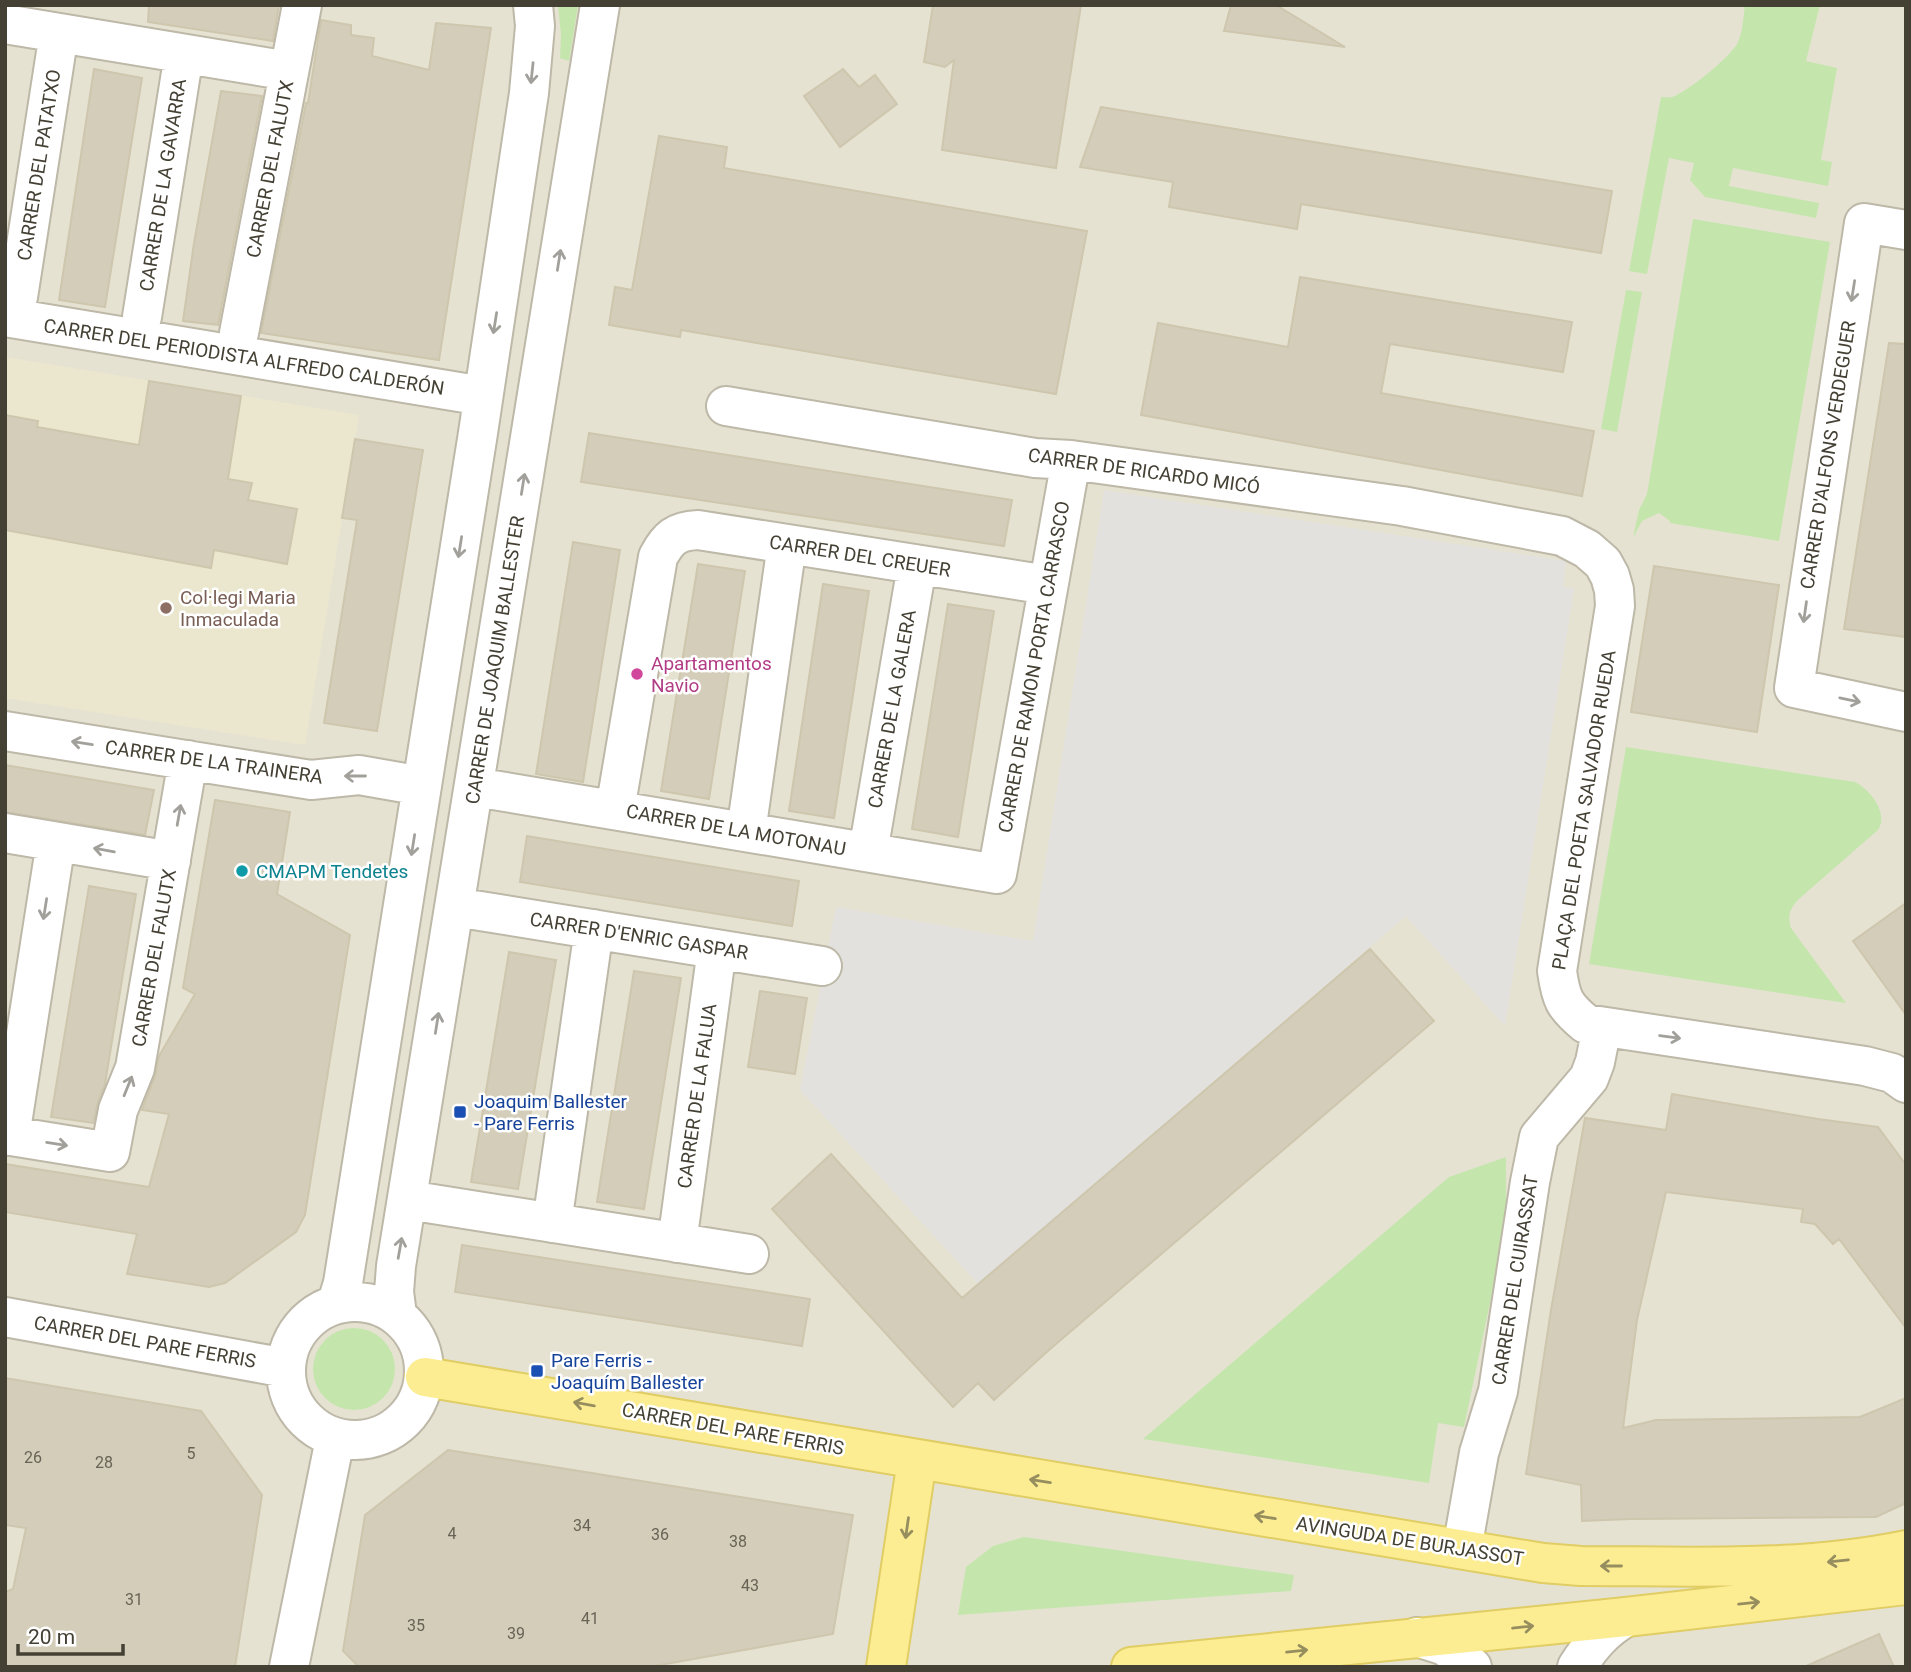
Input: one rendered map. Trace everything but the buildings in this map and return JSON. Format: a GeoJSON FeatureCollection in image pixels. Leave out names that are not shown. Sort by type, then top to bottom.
{"type":"FeatureCollection","features":[{"type":"Feature","properties":{"kind":"main road","name":"CARRER DEL PARE FERRIS"},"geometry":{"type":"LineString","coordinates":[[425,1377],[917,1461]]}},
{"type":"Feature","properties":{"kind":"main road","name":"AVINGUDA DE BURJASSOT"},"geometry":{"type":"LineString","coordinates":[[917,1461],[1543,1563],[1581,1566],[1815,1563],[1868,1558],[1906,1550]]}},
{"type":"Feature","properties":{"kind":"main road"},"geometry":{"type":"LineString","coordinates":[[886,1667],[917,1461]]}},
{"type":"Feature","properties":{"kind":"main road"},"geometry":{"type":"LineString","coordinates":[[1131,1667],[1223,1663],[1417,1637],[1626,1617],[1906,1585]]}},
{"type":"Feature","properties":{"kind":"street","name":"CARRER DEL FALUTX"},"geometry":{"type":"LineString","coordinates":[[239,333],[302,5]]}},
{"type":"Feature","properties":{"kind":"street"},"geometry":{"type":"LineString","coordinates":[[337,1303],[343,1283],[530,93],[535,26],[533,5]]}},
{"type":"Feature","properties":{"kind":"street","name":"CARRER DE JOAQUIM BALLESTER"},"geometry":{"type":"LineString","coordinates":[[397,1315],[394,1292],[396,1266],[600,5]]}},
{"type":"Feature","properties":{"kind":"street"},"geometry":{"type":"LineString","coordinates":[[5,24],[289,71]]}},
{"type":"Feature","properties":{"kind":"street","name":"CARRER DEL PATATXO"},"geometry":{"type":"LineString","coordinates":[[12,307],[59,33]]}},
{"type":"Feature","properties":{"kind":"street","name":"CARRER DE LA GAVARRA"},"geometry":{"type":"LineString","coordinates":[[142,317],[184,54]]}},
{"type":"Feature","properties":{"kind":"street","name":"CARRER D'ALFONS VERDEGUER"},"geometry":{"type":"LineString","coordinates":[[1906,230],[1864,223],[1794,688],[1906,712]]}},
{"type":"Feature","properties":{"kind":"street","name":"CARRER DEL PERIODISTA ALFREDO CALDERÓN"},"geometry":{"type":"LineString","coordinates":[[12,307],[484,397]]}},
{"type":"Feature","properties":{"kind":"street","name":"CARRER DE RICARDO MICÓ"},"geometry":{"type":"LineString","coordinates":[[726,406],[1035,458],[1070,460],[1402,506],[1562,536]]}},
{"type":"Feature","properties":{"kind":"street","name":"CARRER DE RAMON PORTA CARRASCO"},"geometry":{"type":"LineString","coordinates":[[997,874],[1070,460]]}},
{"type":"Feature","properties":{"kind":"street","name":"CARRER DEL CREUER"},"geometry":{"type":"LineString","coordinates":[[615,810],[658,557],[673,535],[683,530],[698,530],[1048,585]]}},
{"type":"Feature","properties":{"kind":"street","name":"PLAÇA DEL POETA SALVADOR RUEDA"},"geometry":{"type":"LineString","coordinates":[[1562,536],[1587,549],[1603,563],[1614,590],[1615,606],[1557,971],[1561,998],[1571,1012],[1586,1024],[1865,1066],[1892,1073],[1906,1083]]}},
{"type":"Feature","properties":{"kind":"street"},"geometry":{"type":"LineString","coordinates":[[746,832],[787,544]]}},
{"type":"Feature","properties":{"kind":"street","name":"CARRER DE LA GALERA"},"geometry":{"type":"LineString","coordinates":[[868,852],[916,566]]}},
{"type":"Feature","properties":{"kind":"street","name":"CARRER DE LA TRAINERA"},"geometry":{"type":"LineString","coordinates":[[5,731],[311,780],[359,775],[422,786]]}},
{"type":"Feature","properties":{"kind":"street","name":"CARRER DEL FALUTX"},"geometry":{"type":"LineString","coordinates":[[7,1136],[110,1152],[118,1110],[135,1068],[188,760]]}},
{"type":"Feature","properties":{"kind":"street","name":"CARRER DE LA MOTONAU"},"geometry":{"type":"LineString","coordinates":[[475,787],[997,874]]}},
{"type":"Feature","properties":{"kind":"street"},"geometry":{"type":"LineString","coordinates":[[5,833],[171,861]]}},
{"type":"Feature","properties":{"kind":"street"},"geometry":{"type":"LineString","coordinates":[[7,1136],[56,842]]}},
{"type":"Feature","properties":{"kind":"street","name":"CARRER D'ENRIC GASPAR"},"geometry":{"type":"LineString","coordinates":[[455,907],[822,966]]}},
{"type":"Feature","properties":{"kind":"street"},"geometry":{"type":"LineString","coordinates":[[552,1223],[594,929]]}},
{"type":"Feature","properties":{"kind":"street","name":"CARRER DE LA FALUA"},"geometry":{"type":"LineString","coordinates":[[677,1243],[717,949]]}},
{"type":"Feature","properties":{"kind":"street","name":"CARRER DEL CUIRASSAT"},"geometry":{"type":"LineString","coordinates":[[1462,1549],[1479,1453],[1498,1391],[1539,1137],[1589,1078],[1602,1027]]}},
{"type":"Feature","properties":{"kind":"street"},"geometry":{"type":"LineString","coordinates":[[408,1200],[750,1254]]}},
{"type":"Feature","properties":{"kind":"street"},"geometry":{"type":"LineString","coordinates":[[337,1303],[370,1303],[397,1315],[410,1328],[424,1359],[425,1377],[418,1401],[404,1421],[383,1435],[359,1441],[335,1439],[318,1431],[304,1419],[293,1404],[287,1386],[286,1368],[290,1346],[302,1326],[319,1312],[337,1303]]}},
{"type":"Feature","properties":{"kind":"street","name":"CARRER DEL PARE FERRIS"},"geometry":{"type":"LineString","coordinates":[[5,1317],[286,1368]]}},
{"type":"Feature","properties":{"kind":"street"},"geometry":{"type":"LineString","coordinates":[[289,1667],[335,1439]]}},
{"type":"Feature","properties":{"kind":"street"},"geometry":{"type":"LineString","coordinates":[[1577,1667],[1593,1642],[1608,1628],[1626,1617]]}},
{"type":"Feature","properties":{"kind":"street"},"geometry":{"type":"LineString","coordinates":[[1417,1637],[1445,1646],[1472,1667]]}},
{"type":"Feature","properties":{"kind":"shaded area"},"geometry":{"type":"Polygon","coordinates":[[[5,5],[1906,5],[1906,1667],[5,1667],[5,5]]]}},
{"type":"Feature","properties":{"kind":"shaded area","name":"Col·legi Maria Inmaculada"},"geometry":{"type":"Polygon","coordinates":[[[5,357],[359,415],[305,745],[5,698],[5,357]]]}},
{"type":"Feature","properties":{"kind":"shaded area"},"geometry":{"type":"Polygon","coordinates":[[[1104,490],[1566,561],[1563,586],[1574,589],[1505,1026],[1406,916],[978,1284],[800,1090],[836,907],[1033,941],[1104,490]]]}},
{"type":"Feature","properties":{"kind":"green space"},"geometry":{"type":"Polygon","coordinates":[[[558,5],[578,5],[569,61],[560,58],[558,5]]]}},
{"type":"Feature","properties":{"kind":"green space"},"geometry":{"type":"Polygon","coordinates":[[[1745,5],[1820,5],[1806,61],[1837,68],[1821,160],[1832,162],[1828,186],[1733,168],[1729,186],[1819,203],[1816,218],[1705,197],[1690,180],[1694,163],[1669,158],[1647,274],[1629,271],[1661,97],[1672,97],[1687,89],[1733,50],[1740,35],[1745,5]]]}},
{"type":"Feature","properties":{"kind":"green space"},"geometry":{"type":"Polygon","coordinates":[[[1693,219],[1830,242],[1779,541],[1670,523],[1659,513],[1642,521],[1633,538],[1639,510],[1647,494],[1693,219]]]}},
{"type":"Feature","properties":{"kind":"green space"},"geometry":{"type":"Polygon","coordinates":[[[1626,290],[1642,292],[1617,432],[1601,429],[1626,290]]]}},
{"type":"Feature","properties":{"kind":"green space"},"geometry":{"type":"Polygon","coordinates":[[[1626,747],[1855,782],[1872,796],[1880,810],[1881,824],[1878,830],[1800,898],[1789,915],[1791,928],[1846,1003],[1589,964],[1626,747]]]}},
{"type":"Feature","properties":{"kind":"green space"},"geometry":{"type":"Polygon","coordinates":[[[1506,1157],[1506,1226],[1464,1427],[1438,1423],[1429,1483],[1143,1439],[1449,1177],[1506,1157]]]}},
{"type":"Feature","properties":{"kind":"green space"},"geometry":{"type":"Polygon","coordinates":[[[354,1328],[370,1331],[383,1340],[392,1353],[395,1369],[392,1385],[383,1398],[370,1407],[354,1410],[338,1407],[325,1398],[316,1385],[313,1369],[316,1353],[325,1340],[338,1331],[354,1328]]]}},
{"type":"Feature","properties":{"kind":"green space"},"geometry":{"type":"Polygon","coordinates":[[[1024,1537],[1294,1575],[1291,1591],[958,1615],[966,1567],[993,1546],[1024,1537]]]}},
{"type":"Feature","properties":{"kind":"place","name":"Col·legi Maria Inmaculada"},"geometry":{"type":"Point","coordinates":[166,608]}},
{"type":"Feature","properties":{"kind":"place","name":"Apartamentos Navio"},"geometry":{"type":"Point","coordinates":[637,674]}},
{"type":"Feature","properties":{"kind":"place","name":"CMAPM Tendetes"},"geometry":{"type":"Point","coordinates":[242,871]}},
{"type":"Feature","properties":{"kind":"place","name":"Joaquim Ballester - Pare Ferris"},"geometry":{"type":"Point","coordinates":[460,1112]}},
{"type":"Feature","properties":{"kind":"place","name":"Pare Ferris - Joaquím Ballester"},"geometry":{"type":"Point","coordinates":[537,1371]}}]}
